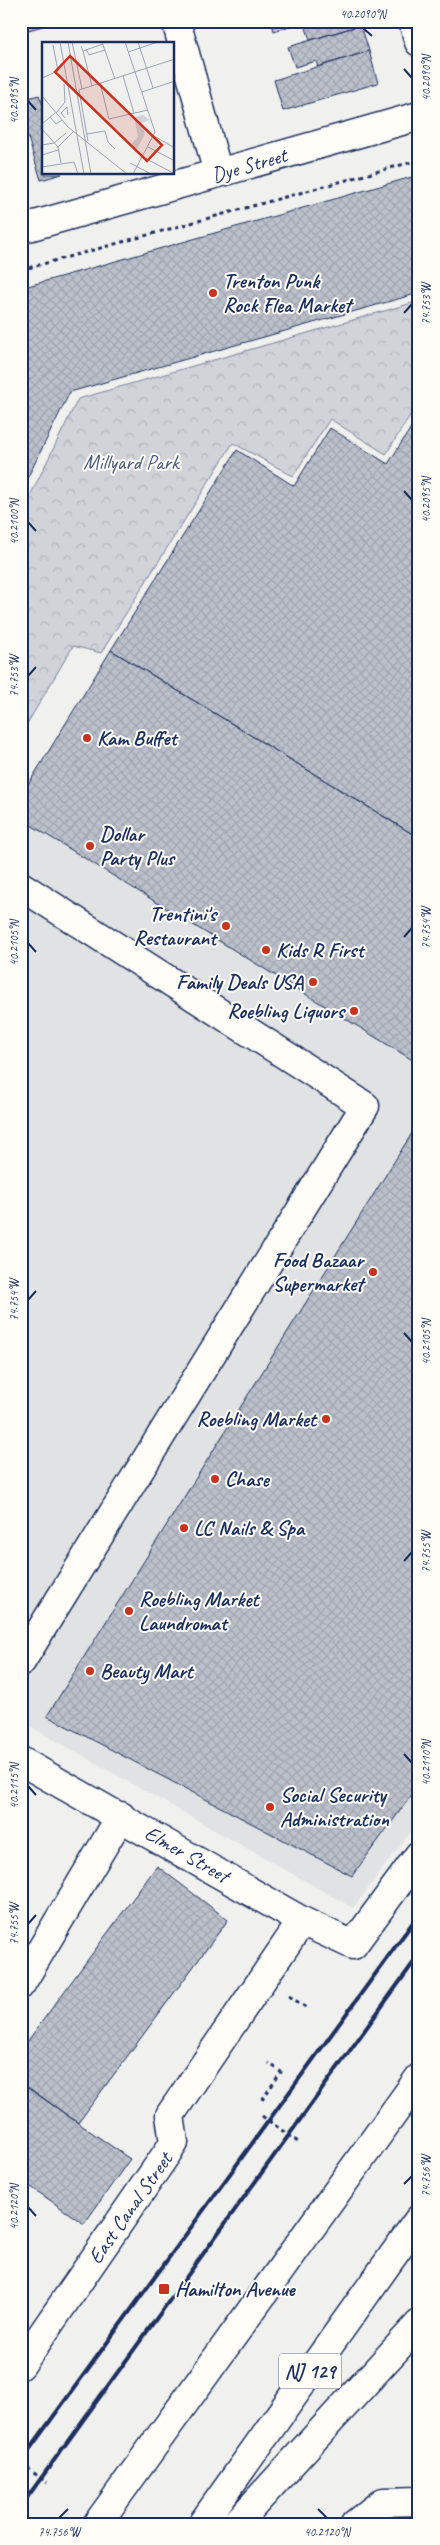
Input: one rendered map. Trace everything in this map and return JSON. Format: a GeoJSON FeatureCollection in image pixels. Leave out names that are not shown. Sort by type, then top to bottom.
{"type":"FeatureCollection","features":[{"type":"Feature","properties":{"kind":"main road"},"geometry":{"type":"LineString","coordinates":[[176,21],[218,173]]}},
{"type":"Feature","properties":{"kind":"main road"},"geometry":{"type":"LineString","coordinates":[[413,21],[419,42]]}},
{"type":"Feature","properties":{"kind":"main road","name":"Dye Street"},"geometry":{"type":"LineString","coordinates":[[21,229],[419,116]]}},
{"type":"Feature","properties":{"kind":"main road"},"geometry":{"type":"LineString","coordinates":[[21,886],[365,1106],[21,1662]]}},
{"type":"Feature","properties":{"kind":"main road","name":"Elmer Street"},"geometry":{"type":"LineString","coordinates":[[21,1761],[302,1922],[353,1945],[419,1855]]}},
{"type":"Feature","properties":{"kind":"main road"},"geometry":{"type":"LineString","coordinates":[[21,1984],[120,1816]]}},
{"type":"Feature","properties":{"kind":"main road","name":"East Canal Street"},"geometry":{"type":"LineString","coordinates":[[21,2365],[174,2143],[170,2116],[302,1922]]}},
{"type":"Feature","properties":{"kind":"main road"},"geometry":{"type":"LineString","coordinates":[[97,2524],[419,2078]]}},
{"type":"Feature","properties":{"kind":"main road","name":"NJ 129"},"geometry":{"type":"LineString","coordinates":[[202,2524],[419,2219]]}},
{"type":"Feature","properties":{"kind":"main road"},"geometry":{"type":"LineString","coordinates":[[236,2524],[419,2324]]}},
{"type":"Feature","properties":{"kind":"main road"},"geometry":{"type":"LineString","coordinates":[[354,2524],[383,2502],[419,2500]]}},
{"type":"Feature","properties":{"kind":"path"},"geometry":{"type":"LineString","coordinates":[[21,270],[419,160]]}},
{"type":"Feature","properties":{"kind":"path"},"geometry":{"type":"LineString","coordinates":[[262,2100],[281,2072],[268,2063]]}},
{"type":"Feature","properties":{"kind":"path"},"geometry":{"type":"LineString","coordinates":[[262,2116],[298,2142]]}},
{"type":"Feature","properties":{"kind":"path"},"geometry":{"type":"LineString","coordinates":[[21,2463],[47,2483]]}},
{"type":"Feature","properties":{"kind":"shaded area","name":"Roebling Market"},"geometry":{"type":"Polygon","coordinates":[[[111,650],[419,838],[419,1821],[353,1908],[21,1721],[21,795],[111,650]]]}},
{"type":"Feature","properties":{"kind":"green space","name":"Millyard Park"},"geometry":{"type":"Polygon","coordinates":[[[419,301],[419,401],[386,454],[330,419],[293,476],[233,443],[101,653],[73,646],[21,734],[21,514],[78,399],[419,301]]]}},
{"type":"Feature","properties":{"kind":"building"},"geometry":{"type":"Polygon","coordinates":[[[21,21],[41,21],[43,26],[21,32],[21,21]]]}},
{"type":"Feature","properties":{"kind":"building"},"geometry":{"type":"Polygon","coordinates":[[[271,21],[307,21],[274,31],[271,21]]]}},
{"type":"Feature","properties":{"kind":"building"},"geometry":{"type":"Polygon","coordinates":[[[360,21],[361,25],[310,40],[304,22],[360,21]]]}},
{"type":"Feature","properties":{"kind":"building"},"geometry":{"type":"Polygon","coordinates":[[[361,25],[369,51],[318,67],[316,61],[295,67],[288,47],[361,25]]]}},
{"type":"Feature","properties":{"kind":"building"},"geometry":{"type":"Polygon","coordinates":[[[369,51],[378,83],[283,111],[274,80],[369,51]]]}},
{"type":"Feature","properties":{"kind":"building"},"geometry":{"type":"Polygon","coordinates":[[[39,95],[42,102],[42,175],[58,175],[41,180],[21,115],[21,100],[39,95]]]}},
{"type":"Feature","properties":{"kind":"building"},"geometry":{"type":"Polygon","coordinates":[[[419,175],[419,293],[70,392],[21,491],[21,288],[419,175]]]}},
{"type":"Feature","properties":{"kind":"building"},"geometry":{"type":"Polygon","coordinates":[[[419,415],[419,838],[111,650],[237,450],[294,486],[330,428],[388,464],[419,415]]]}},
{"type":"Feature","properties":{"kind":"building"},"geometry":{"type":"Polygon","coordinates":[[[111,650],[419,838],[419,1064],[21,819],[21,796],[111,650]]]}},
{"type":"Feature","properties":{"kind":"building","name":"Roebling Market"},"geometry":{"type":"Polygon","coordinates":[[[419,1122],[419,1785],[352,1876],[47,1716],[419,1122]]]}},
{"type":"Feature","properties":{"kind":"building"},"geometry":{"type":"Polygon","coordinates":[[[157,1866],[228,1920],[78,2123],[21,2082],[21,2050],[157,1866]]]}},
{"type":"Feature","properties":{"kind":"building"},"geometry":{"type":"Polygon","coordinates":[[[28,2088],[130,2159],[84,2224],[21,2180],[21,2098],[28,2088]]]}},
{"type":"Feature","properties":{"kind":"railway"},"geometry":{"type":"LineString","coordinates":[[21,2461],[419,1914]]}},
{"type":"Feature","properties":{"kind":"railway"},"geometry":{"type":"LineString","coordinates":[[21,2506],[419,1955]]}},
{"type":"Feature","properties":{"kind":"place","name":"Trenton Punk Rock Flea Market"},"geometry":{"type":"Point","coordinates":[213,293]}},
{"type":"Feature","properties":{"kind":"place","name":"Kam Buffet"},"geometry":{"type":"Point","coordinates":[87,738]}},
{"type":"Feature","properties":{"kind":"place","name":"Dollar Party Plus"},"geometry":{"type":"Point","coordinates":[90,846]}},
{"type":"Feature","properties":{"kind":"place","name":"Trentini's Restaurant"},"geometry":{"type":"Point","coordinates":[226,926]}},
{"type":"Feature","properties":{"kind":"place","name":"Kids R First"},"geometry":{"type":"Point","coordinates":[266,950]}},
{"type":"Feature","properties":{"kind":"place","name":"Family Deals USA"},"geometry":{"type":"Point","coordinates":[313,982]}},
{"type":"Feature","properties":{"kind":"place","name":"Roebling Liquors"},"geometry":{"type":"Point","coordinates":[354,1011]}},
{"type":"Feature","properties":{"kind":"place","name":"Food Bazaar Supermarket"},"geometry":{"type":"Point","coordinates":[373,1272]}},
{"type":"Feature","properties":{"kind":"place","name":"Roebling Market"},"geometry":{"type":"Point","coordinates":[326,1419]}},
{"type":"Feature","properties":{"kind":"place","name":"Chase"},"geometry":{"type":"Point","coordinates":[215,1479]}},
{"type":"Feature","properties":{"kind":"place","name":"LC Nails & Spa"},"geometry":{"type":"Point","coordinates":[184,1528]}},
{"type":"Feature","properties":{"kind":"place","name":"Roebling Market Laundromat"},"geometry":{"type":"Point","coordinates":[129,1611]}},
{"type":"Feature","properties":{"kind":"place","name":"Beauty Mart"},"geometry":{"type":"Point","coordinates":[90,1671]}},
{"type":"Feature","properties":{"kind":"place","name":"Social Security Administration"},"geometry":{"type":"Point","coordinates":[270,1807]}},
{"type":"Feature","properties":{"kind":"place","name":"Hamilton Avenue"},"geometry":{"type":"Point","coordinates":[164,2289]}}]}
